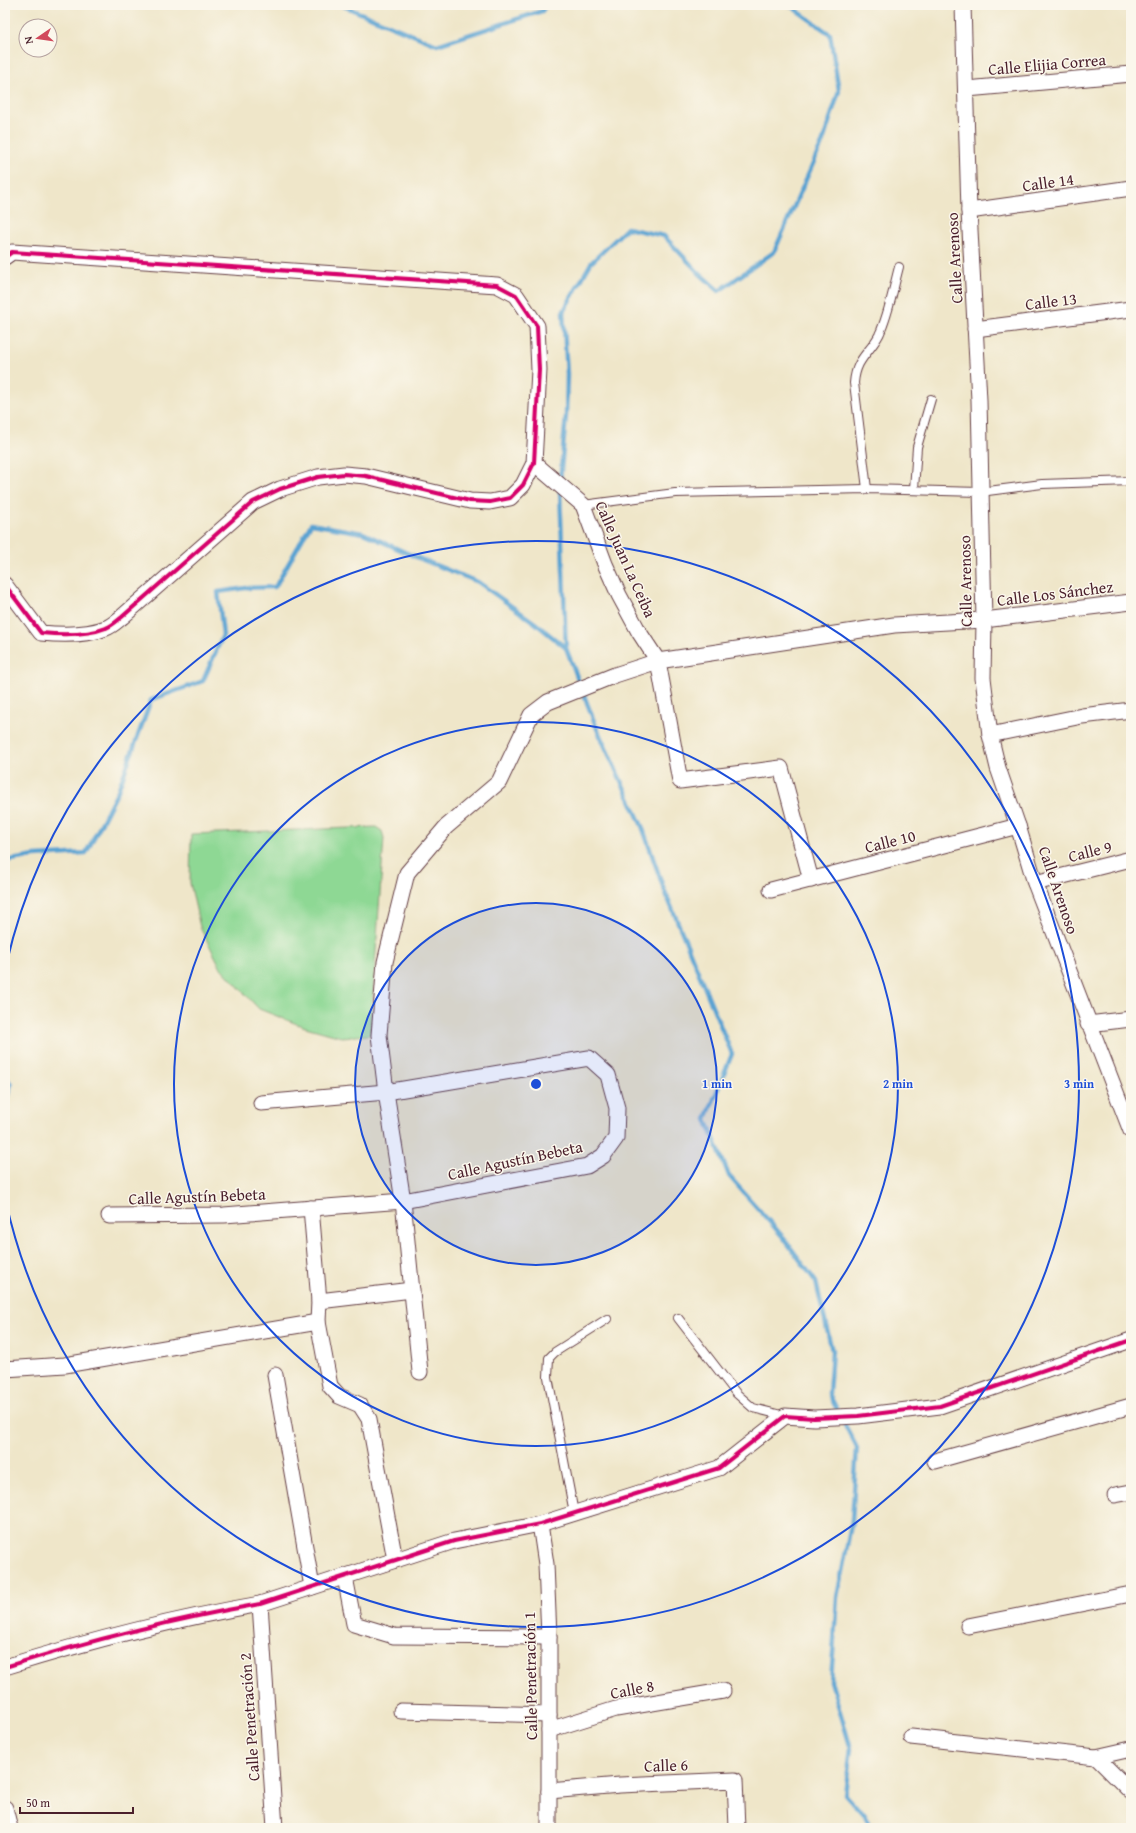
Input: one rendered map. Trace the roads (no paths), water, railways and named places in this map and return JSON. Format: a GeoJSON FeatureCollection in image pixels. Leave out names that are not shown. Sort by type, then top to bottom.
{"type":"FeatureCollection","features":[{"type":"Feature","properties":{"kind":"street","name":"Calle Arenoso"},"geometry":{"type":"LineString","coordinates":[[963,5],[967,89],[969,211],[979,400],[984,620],[983,678],[990,735],[998,768],[1018,826],[1035,883],[1088,1024],[1129,1122]]}},
{"type":"Feature","properties":{"kind":"street","name":"Calle Elijia Correa"},"geometry":{"type":"LineString","coordinates":[[967,89],[1131,74]]}},
{"type":"Feature","properties":{"kind":"street","name":"Calle 14"},"geometry":{"type":"LineString","coordinates":[[969,211],[1131,188]]}},
{"type":"Feature","properties":{"kind":"street"},"geometry":{"type":"LineString","coordinates":[[5,257],[12,252],[497,284],[516,295],[536,326],[539,370],[534,463],[523,485],[510,498],[490,502],[470,501],[366,476],[344,474],[318,477],[280,489],[253,502],[122,617],[107,628],[73,634],[41,633],[5,585]]}},
{"type":"Feature","properties":{"kind":"street","name":"Calle 13"},"geometry":{"type":"LineString","coordinates":[[975,329],[1131,309]]}},
{"type":"Feature","properties":{"kind":"street","name":"Calle Juan La Ceiba"},"geometry":{"type":"LineString","coordinates":[[534,463],[580,501],[619,595],[639,632],[658,661]]}},
{"type":"Feature","properties":{"kind":"street","name":"Calle Los Sánchez"},"geometry":{"type":"LineString","coordinates":[[420,1372],[403,1201],[386,1092],[379,1035],[385,962],[407,873],[446,827],[499,782],[531,715],[548,702],[615,675],[658,661],[894,625],[984,620],[1131,602]]}},
{"type":"Feature","properties":{"kind":"street"},"geometry":{"type":"LineString","coordinates":[[658,661],[680,781],[781,768],[811,880]]}},
{"type":"Feature","properties":{"kind":"street"},"geometry":{"type":"LineString","coordinates":[[990,735],[1082,716],[1131,710]]}},
{"type":"Feature","properties":{"kind":"street","name":"Calle 10"},"geometry":{"type":"LineString","coordinates":[[771,890],[1018,826]]}},
{"type":"Feature","properties":{"kind":"street","name":"Calle 9"},"geometry":{"type":"LineString","coordinates":[[1035,883],[1131,859]]}},
{"type":"Feature","properties":{"kind":"street"},"geometry":{"type":"LineString","coordinates":[[1088,1024],[1131,1019]]}},
{"type":"Feature","properties":{"kind":"street","name":"Calle Agustín Bebeta"},"geometry":{"type":"LineString","coordinates":[[109,1216],[224,1215],[403,1201],[587,1166],[603,1156],[616,1138],[617,1108],[608,1075],[589,1058],[386,1092],[261,1103]]}},
{"type":"Feature","properties":{"kind":"street"},"geometry":{"type":"LineString","coordinates":[[311,1208],[319,1301],[318,1322],[330,1386],[339,1396],[360,1405],[369,1419],[395,1560]]}},
{"type":"Feature","properties":{"kind":"street"},"geometry":{"type":"LineString","coordinates":[[319,1301],[412,1290]]}},
{"type":"Feature","properties":{"kind":"street"},"geometry":{"type":"LineString","coordinates":[[5,1369],[65,1365],[318,1322]]}},
{"type":"Feature","properties":{"kind":"street"},"geometry":{"type":"LineString","coordinates":[[5,1667],[93,1641],[260,1604],[454,1541],[540,1524],[719,1468],[785,1416],[814,1418],[858,1416],[940,1406],[1131,1340]]}},
{"type":"Feature","properties":{"kind":"street"},"geometry":{"type":"LineString","coordinates":[[275,1375],[312,1587]]}},
{"type":"Feature","properties":{"kind":"street"},"geometry":{"type":"LineString","coordinates":[[935,1462],[1131,1406]]}},
{"type":"Feature","properties":{"kind":"street"},"geometry":{"type":"LineString","coordinates":[[1115,1495],[1131,1492]]}},
{"type":"Feature","properties":{"kind":"street","name":"Calle Penetración 1"},"geometry":{"type":"LineString","coordinates":[[540,1524],[546,1564],[549,1637],[549,1828]]}},
{"type":"Feature","properties":{"kind":"street"},"geometry":{"type":"LineString","coordinates":[[345,1576],[354,1624],[387,1634],[394,1636],[549,1637]]}},
{"type":"Feature","properties":{"kind":"street"},"geometry":{"type":"LineString","coordinates":[[968,1626],[1131,1594]]}},
{"type":"Feature","properties":{"kind":"street","name":"Calle Penetración 2"},"geometry":{"type":"LineString","coordinates":[[260,1604],[275,1828]]}},
{"type":"Feature","properties":{"kind":"street","name":"Calle 8"},"geometry":{"type":"LineString","coordinates":[[400,1711],[549,1722],[723,1691]]}},
{"type":"Feature","properties":{"kind":"street"},"geometry":{"type":"LineString","coordinates":[[911,1737],[1096,1757],[1131,1748]]}},
{"type":"Feature","properties":{"kind":"street"},"geometry":{"type":"LineString","coordinates":[[1096,1757],[1131,1792]]}},
{"type":"Feature","properties":{"kind":"street","name":"Calle 6"},"geometry":{"type":"LineString","coordinates":[[550,1791],[620,1785],[735,1780],[737,1828]]}},
{"type":"Feature","properties":{"kind":"street"},"geometry":{"type":"LineString","coordinates":[[5,1808],[10,1828]]}},
{"type":"Feature","properties":{"kind":"lane"},"geometry":{"type":"LineString","coordinates":[[867,489],[854,383],[855,371],[860,361],[878,336],[886,318],[899,267]]}},
{"type":"Feature","properties":{"kind":"lane"},"geometry":{"type":"LineString","coordinates":[[914,489],[917,447],[931,399]]}},
{"type":"Feature","properties":{"kind":"lane"},"geometry":{"type":"LineString","coordinates":[[580,501],[675,492],[867,489],[914,489],[980,492],[1042,484],[1131,481]]}},
{"type":"Feature","properties":{"kind":"lane"},"geometry":{"type":"LineString","coordinates":[[678,1318],[736,1392],[753,1408],[785,1416]]}},
{"type":"Feature","properties":{"kind":"lane"},"geometry":{"type":"LineString","coordinates":[[574,1513],[548,1377],[549,1358],[555,1352],[606,1320]]}},
{"type":"Feature","properties":{"kind":"waterway"},"geometry":{"type":"LineString","coordinates":[[341,5],[437,45],[542,11],[546,5]]}},
{"type":"Feature","properties":{"kind":"waterway"},"geometry":{"type":"LineString","coordinates":[[560,481],[566,416],[567,374],[563,312],[591,263],[627,228],[664,236],[700,274],[719,291],[774,252],[823,141],[839,91],[830,34],[789,5]]}},
{"type":"Feature","properties":{"kind":"waterway"},"geometry":{"type":"LineString","coordinates":[[560,491],[566,648],[597,729],[642,826],[662,884],[732,1054],[706,1119],[729,1176],[783,1237],[816,1282],[832,1351],[829,1394],[857,1448],[852,1520],[837,1597],[831,1681],[851,1749],[845,1794],[864,1815],[871,1828]]}},
{"type":"Feature","properties":{"kind":"waterway"},"geometry":{"type":"LineString","coordinates":[[5,861],[35,856],[86,853],[117,793],[151,700],[203,681],[223,635],[218,592],[246,588],[275,587],[311,524],[363,533],[418,558],[478,582],[535,623],[566,648]]}},
{"type":"Feature","properties":{"kind":"waterway"},"geometry":{"type":"LineString","coordinates":[[5,1076],[11,1084],[5,1104]]}}]}
